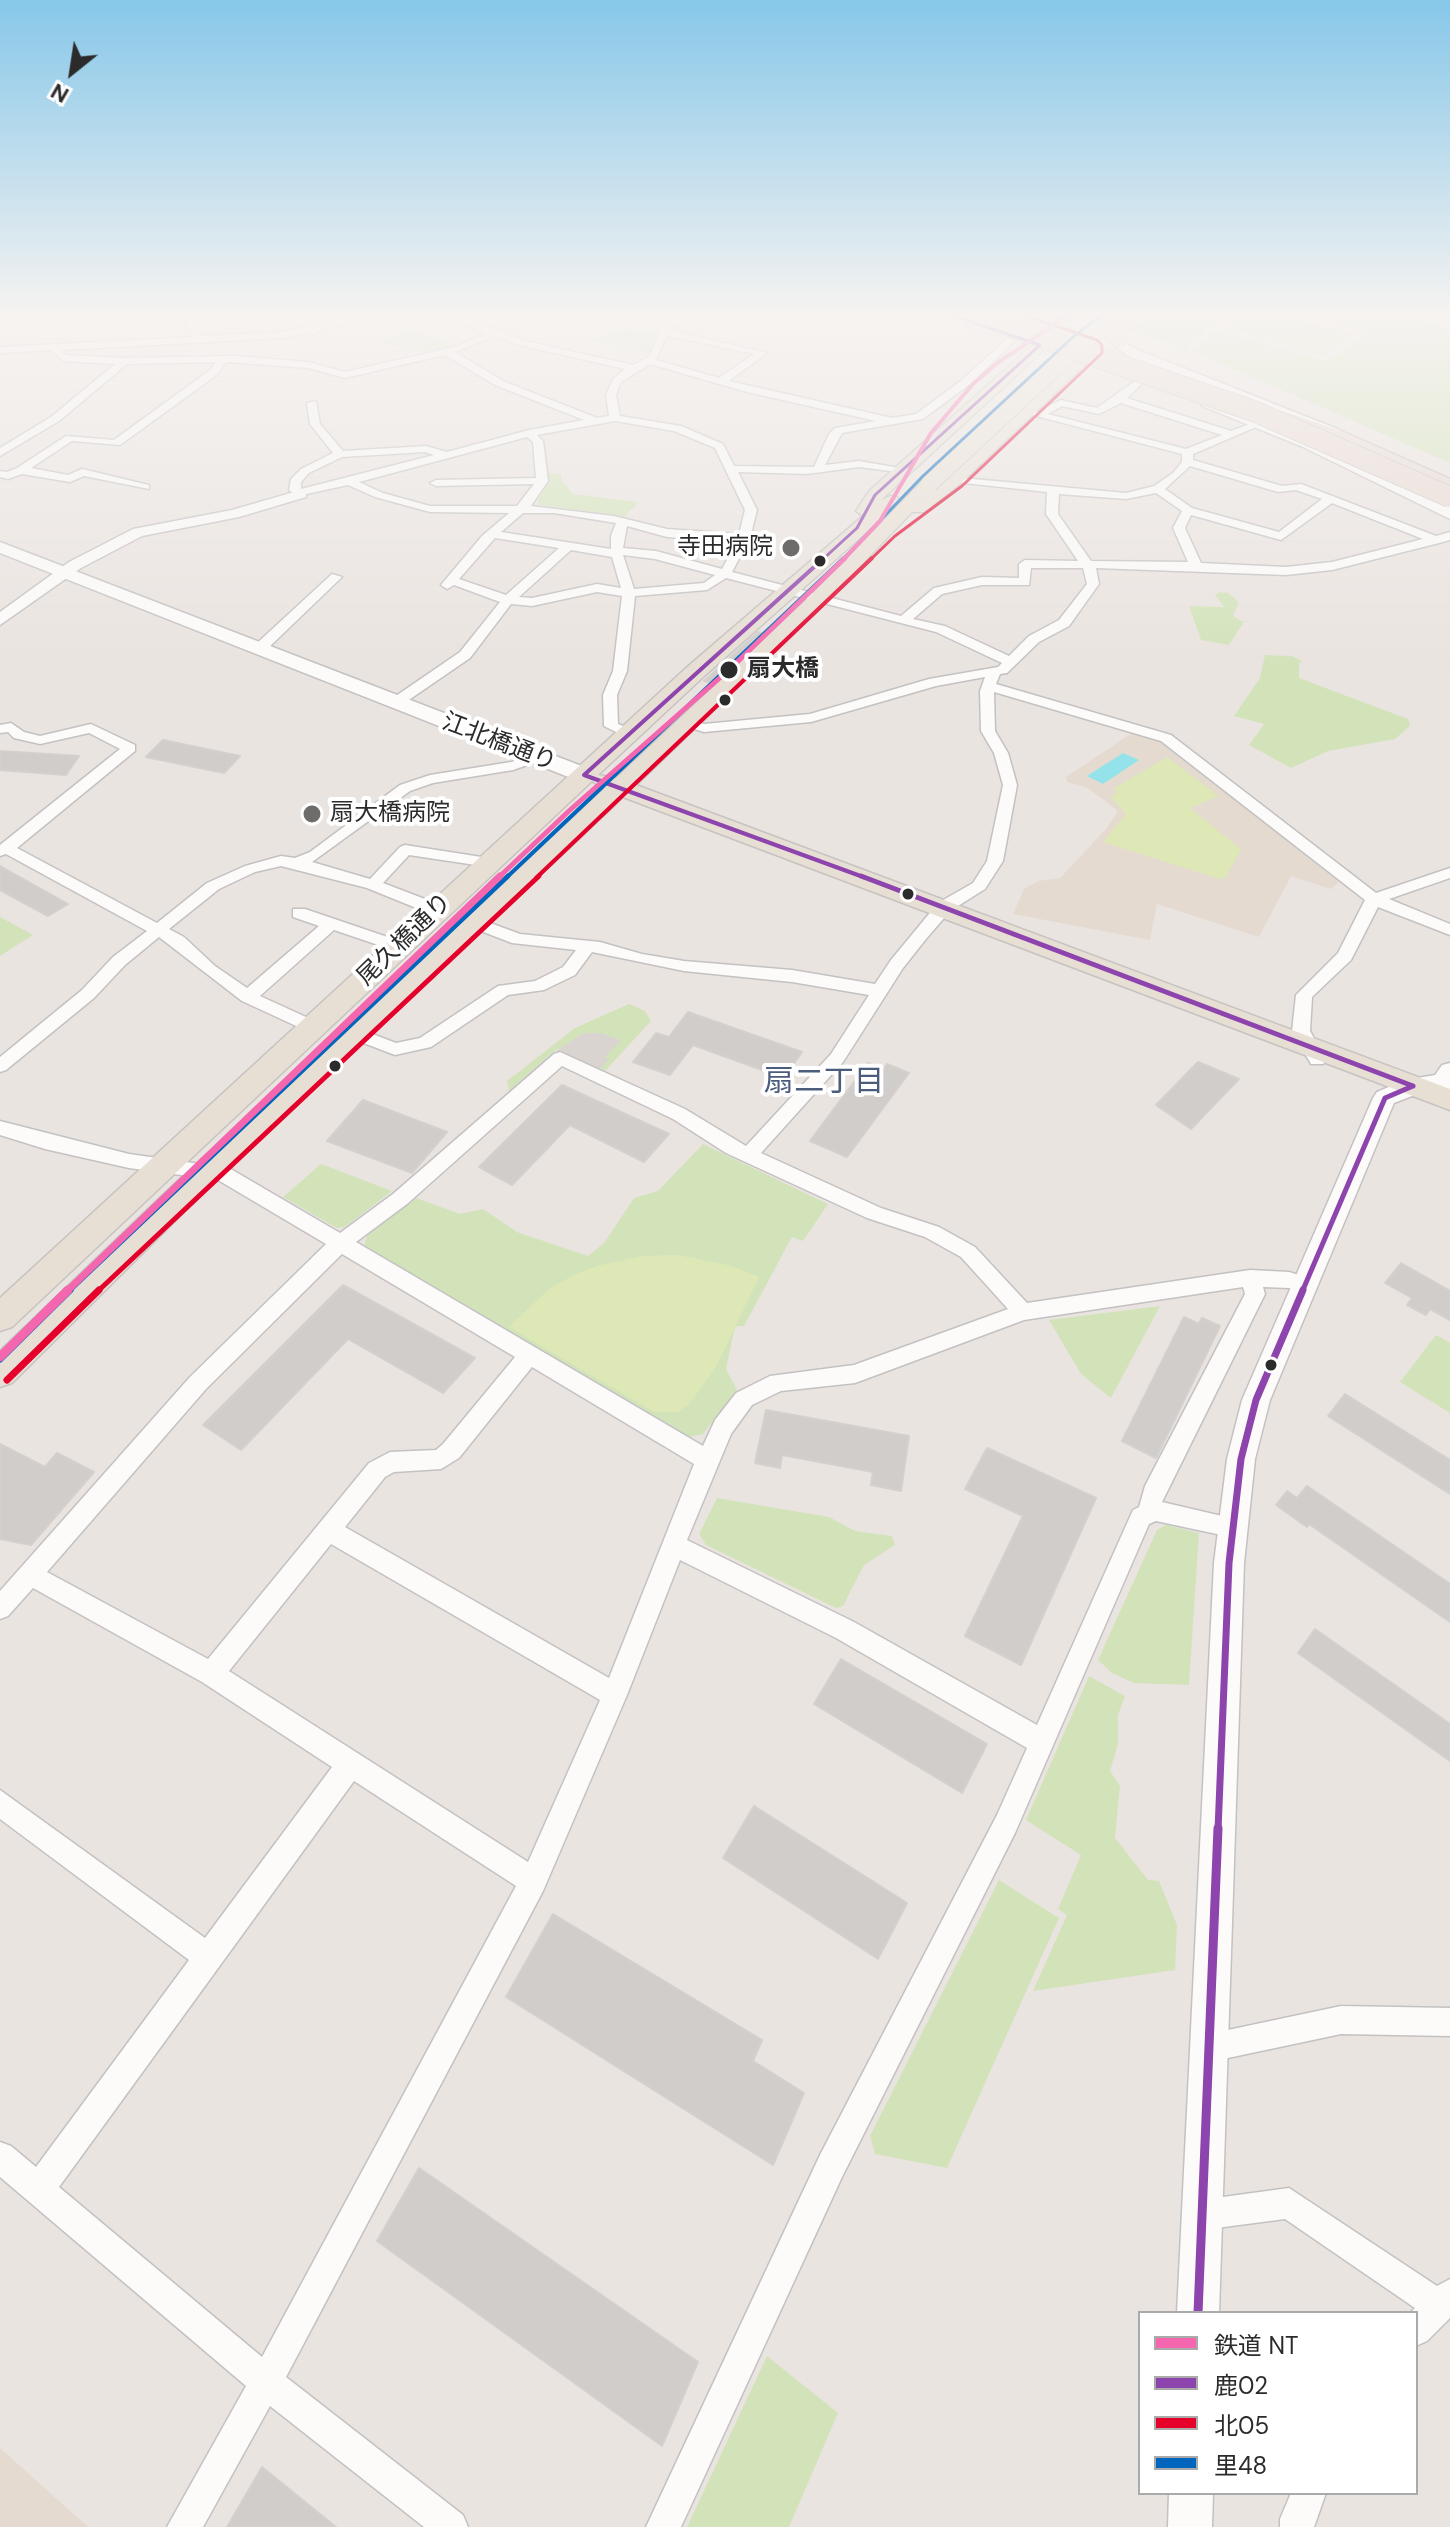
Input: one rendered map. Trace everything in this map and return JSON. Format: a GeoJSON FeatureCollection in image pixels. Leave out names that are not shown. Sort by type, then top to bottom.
{"type":"FeatureCollection","features":[{"type":"Feature","properties":{"kind":"highway"},"geometry":{"type":"LineString","coordinates":[[1299,431],[1394,470],[1450,487]]}},
{"type":"Feature","properties":{"kind":"highway"},"geometry":{"type":"LineString","coordinates":[[1303,431],[1450,487]]}},
{"type":"Feature","properties":{"kind":"highway"},"geometry":{"type":"LineString","coordinates":[[1311,431],[1318,438]]}},
{"type":"Feature","properties":{"kind":"highway"},"geometry":{"type":"LineString","coordinates":[[1330,431],[1450,487]]}},
{"type":"Feature","properties":{"kind":"highway"},"geometry":{"type":"LineString","coordinates":[[1394,470],[1450,505]]}},
{"type":"Feature","properties":{"kind":"main road"},"geometry":{"type":"LineString","coordinates":[[915,478],[953,431]]}},
{"type":"Feature","properties":{"kind":"main road","name":"尾久橋通り"},"geometry":{"type":"LineString","coordinates":[[0,1318],[629,733],[786,589],[967,431]]}},
{"type":"Feature","properties":{"kind":"main road","name":"尾久橋通り"},"geometry":{"type":"LineString","coordinates":[[0,1373],[208,1171],[817,600],[889,528],[915,478],[973,431]]}},
{"type":"Feature","properties":{"kind":"main road"},"geometry":{"type":"LineString","coordinates":[[889,528],[1013,431]]}},
{"type":"Feature","properties":{"kind":"main road"},"geometry":{"type":"LineString","coordinates":[[1298,431],[1450,487]]}},
{"type":"Feature","properties":{"kind":"main road"},"geometry":{"type":"LineString","coordinates":[[1329,431],[1450,487]]}},
{"type":"Feature","properties":{"kind":"main road"},"geometry":{"type":"LineString","coordinates":[[1318,438],[1450,514]]}},
{"type":"Feature","properties":{"kind":"main road","name":"江北橋通り"},"geometry":{"type":"LineString","coordinates":[[0,547],[395,703],[944,907],[1314,1053],[1450,1100]]}},
{"type":"Feature","properties":{"kind":"street"},"geometry":{"type":"LineString","coordinates":[[0,453],[36,431]]}},
{"type":"Feature","properties":{"kind":"street"},"geometry":{"type":"LineString","coordinates":[[0,474],[8,476],[21,470],[70,438],[116,443],[133,431]]}},
{"type":"Feature","properties":{"kind":"street"},"geometry":{"type":"LineString","coordinates":[[321,431],[340,454]]}},
{"type":"Feature","properties":{"kind":"street"},"geometry":{"type":"LineString","coordinates":[[436,483],[491,462],[529,433],[539,431]]}},
{"type":"Feature","properties":{"kind":"street"},"geometry":{"type":"LineString","coordinates":[[529,433],[538,441],[542,481],[524,508],[493,534],[449,582],[508,600],[532,602],[597,588],[629,593],[707,586],[726,573],[744,538],[751,510],[719,446],[685,431]]}},
{"type":"Feature","properties":{"kind":"street"},"geometry":{"type":"LineString","coordinates":[[819,467],[838,431]]}},
{"type":"Feature","properties":{"kind":"street"},"geometry":{"type":"LineString","coordinates":[[1094,431],[1187,457],[1282,490],[1297,486],[1435,540]]}},
{"type":"Feature","properties":{"kind":"street"},"geometry":{"type":"LineString","coordinates":[[1221,431],[1231,434]]}},
{"type":"Feature","properties":{"kind":"street"},"geometry":{"type":"LineString","coordinates":[[955,479],[1118,497],[1158,489],[1177,475],[1187,457],[1237,431]]}},
{"type":"Feature","properties":{"kind":"street"},"geometry":{"type":"LineString","coordinates":[[301,494],[295,490],[295,481],[305,471],[340,454],[426,449],[491,462],[542,481]]}},
{"type":"Feature","properties":{"kind":"street"},"geometry":{"type":"LineString","coordinates":[[0,620],[64,572],[138,532],[234,514],[446,455]]}},
{"type":"Feature","properties":{"kind":"street"},"geometry":{"type":"LineString","coordinates":[[430,509],[436,483],[432,458]]}},
{"type":"Feature","properties":{"kind":"street"},"geometry":{"type":"LineString","coordinates":[[733,469],[807,471],[859,464],[915,478]]}},
{"type":"Feature","properties":{"kind":"street"},"geometry":{"type":"LineString","coordinates":[[21,470],[70,479],[82,472],[145,487]]}},
{"type":"Feature","properties":{"kind":"street"},"geometry":{"type":"LineString","coordinates":[[348,481],[379,495],[430,509],[554,510],[623,521],[667,533],[744,538]]}},
{"type":"Feature","properties":{"kind":"street"},"geometry":{"type":"LineString","coordinates":[[1158,489],[1188,510],[1281,536],[1331,498]]}},
{"type":"Feature","properties":{"kind":"street"},"geometry":{"type":"LineString","coordinates":[[748,1155],[837,1058],[897,964],[944,907],[979,886],[995,861],[1010,785],[1001,753],[988,731],[987,691],[991,680],[1034,639],[1064,623],[1093,584],[1086,563],[1052,514],[1053,490]]}},
{"type":"Feature","properties":{"kind":"street"},"geometry":{"type":"LineString","coordinates":[[1188,510],[1179,528],[1196,566]]}},
{"type":"Feature","properties":{"kind":"street"},"geometry":{"type":"LineString","coordinates":[[623,521],[617,536],[617,552],[629,593],[620,671],[610,695],[611,726],[629,733]]}},
{"type":"Feature","properties":{"kind":"street"},"geometry":{"type":"LineString","coordinates":[[493,534],[656,555],[817,600],[940,629],[1011,662]]}},
{"type":"Feature","properties":{"kind":"street"},"geometry":{"type":"LineString","coordinates":[[904,620],[938,591],[982,581],[1025,582],[1025,564],[1196,566],[1279,571],[1332,566],[1450,536]]}},
{"type":"Feature","properties":{"kind":"street"},"geometry":{"type":"LineString","coordinates":[[395,703],[465,655],[508,600],[569,546]]}},
{"type":"Feature","properties":{"kind":"street"},"geometry":{"type":"LineString","coordinates":[[260,648],[336,577]]}},
{"type":"Feature","properties":{"kind":"street"},"geometry":{"type":"LineString","coordinates":[[685,724],[704,728],[811,718],[934,682],[991,680],[1166,738],[1374,899],[1450,930]]}},
{"type":"Feature","properties":{"kind":"street"},"geometry":{"type":"LineString","coordinates":[[0,729],[11,727],[19,735],[40,740],[91,728],[130,748],[3,850],[178,941],[209,970],[248,997],[313,1027]]}},
{"type":"Feature","properties":{"kind":"street"},"geometry":{"type":"LineString","coordinates":[[297,863],[315,855],[405,788],[430,779],[513,766],[540,758]]}},
{"type":"Feature","properties":{"kind":"street"},"geometry":{"type":"LineString","coordinates":[[373,885],[405,850],[489,862]]}},
{"type":"Feature","properties":{"kind":"street"},"geometry":{"type":"LineString","coordinates":[[0,1066],[88,994],[119,961],[230,877],[281,861],[297,863],[373,885],[437,910]]}},
{"type":"Feature","properties":{"kind":"street"},"geometry":{"type":"LineString","coordinates":[[1314,1053],[1301,1031],[1304,995],[1345,956],[1374,899],[1450,873]]}},
{"type":"Feature","properties":{"kind":"street"},"geometry":{"type":"LineString","coordinates":[[299,913],[399,947]]}},
{"type":"Feature","properties":{"kind":"street"},"geometry":{"type":"LineString","coordinates":[[474,922],[518,939],[588,946],[684,966],[792,976],[881,991]]}},
{"type":"Feature","properties":{"kind":"street"},"geometry":{"type":"LineString","coordinates":[[248,997],[331,924]]}},
{"type":"Feature","properties":{"kind":"street"},"geometry":{"type":"LineString","coordinates":[[354,1033],[395,1049],[425,1043],[504,990],[538,986],[569,971],[588,946]]}},
{"type":"Feature","properties":{"kind":"street"},"geometry":{"type":"LineString","coordinates":[[0,1608],[198,1383],[339,1244],[406,1194],[560,1058],[679,1114],[748,1155],[874,1213],[932,1232],[968,1252],[1023,1312]]}},
{"type":"Feature","properties":{"kind":"street"},"geometry":{"type":"LineString","coordinates":[[1198,2311],[1231,1527],[1241,1459],[1256,1400],[1385,1098],[1413,1086],[1442,1083],[1450,1071]]}},
{"type":"Feature","properties":{"kind":"street"},"geometry":{"type":"LineString","coordinates":[[0,1128],[59,1146],[164,1167],[222,1173],[707,1460]]}},
{"type":"Feature","properties":{"kind":"street"},"geometry":{"type":"LineString","coordinates":[[184,2527],[266,2382],[533,1881],[615,1695],[707,1460],[723,1427],[744,1399],[778,1382],[855,1374],[1023,1312],[1250,1278],[1289,1280],[1305,1285]]}},
{"type":"Feature","properties":{"kind":"street"},"geometry":{"type":"LineString","coordinates":[[1149,1512],[1153,1493],[1255,1294],[1250,1278]]}},
{"type":"Feature","properties":{"kind":"street"},"geometry":{"type":"LineString","coordinates":[[211,1674],[377,1470],[390,1462],[441,1459],[451,1451],[528,1356]]}},
{"type":"Feature","properties":{"kind":"street"},"geometry":{"type":"LineString","coordinates":[[663,2527],[831,2166],[1006,1824],[1141,1517],[1149,1512],[1231,1527]]}},
{"type":"Feature","properties":{"kind":"street"},"geometry":{"type":"LineString","coordinates":[[327,1529],[615,1695]]}},
{"type":"Feature","properties":{"kind":"street"},"geometry":{"type":"LineString","coordinates":[[675,1546],[845,1630],[1041,1742]]}},
{"type":"Feature","properties":{"kind":"street"},"geometry":{"type":"LineString","coordinates":[[29,1574],[211,1674],[533,1881]]}},
{"type":"Feature","properties":{"kind":"street"},"geometry":{"type":"LineString","coordinates":[[39,2188],[350,1764]]}},
{"type":"Feature","properties":{"kind":"street"},"geometry":{"type":"LineString","coordinates":[[0,1803],[209,1958]]}},
{"type":"Feature","properties":{"kind":"street"},"geometry":{"type":"LineString","coordinates":[[1209,2048],[1341,2020],[1450,2022]]}},
{"type":"Feature","properties":{"kind":"street"},"geometry":{"type":"LineString","coordinates":[[0,2157],[266,2382],[451,2527]]}},
{"type":"Feature","properties":{"kind":"street"},"geometry":{"type":"LineString","coordinates":[[1201,2215],[1289,2203],[1445,2300],[1418,2328]]}},
{"type":"Feature","properties":{"kind":"street"},"geometry":{"type":"LineString","coordinates":[[1190,2527],[1191,2495]]}},
{"type":"Feature","properties":{"kind":"street"},"geometry":{"type":"LineString","coordinates":[[1297,2527],[1297,2519],[1308,2495]]}},
{"type":"Feature","properties":{"kind":"shaded area"},"geometry":{"type":"Polygon","coordinates":[[[1132,733],[1159,740],[1339,882],[1331,889],[1291,876],[1259,937],[1157,904],[1150,940],[1013,914],[1024,889],[1038,881],[1060,878],[1105,830],[1118,811],[1088,788],[1067,782],[1066,777],[1132,733]]]}},
{"type":"Feature","properties":{"kind":"shaded area"},"geometry":{"type":"Polygon","coordinates":[[[584,1033],[601,1033],[621,1040],[605,1057],[609,1059],[598,1071],[556,1051],[584,1033]]]}},
{"type":"Feature","properties":{"kind":"shaded area"},"geometry":{"type":"Polygon","coordinates":[[[0,2448],[88,2527],[0,2527],[0,2448]]]}},
{"type":"Feature","properties":{"kind":"green space"},"geometry":{"type":"Polygon","coordinates":[[[1376,431],[1450,431],[1450,463],[1376,431]]]}},
{"type":"Feature","properties":{"kind":"green space"},"geometry":{"type":"Polygon","coordinates":[[[546,473],[561,474],[563,484],[572,494],[639,502],[625,516],[540,505],[537,502],[549,481],[546,473]]]}},
{"type":"Feature","properties":{"kind":"green space"},"geometry":{"type":"Polygon","coordinates":[[[1228,593],[1239,602],[1233,616],[1244,622],[1229,645],[1201,640],[1189,606],[1224,607],[1215,595],[1228,593]]]}},
{"type":"Feature","properties":{"kind":"green space"},"geometry":{"type":"Polygon","coordinates":[[[1265,655],[1292,656],[1302,661],[1299,664],[1299,678],[1408,719],[1410,726],[1395,739],[1328,751],[1291,768],[1249,745],[1264,724],[1234,716],[1260,678],[1265,655]]]}},
{"type":"Feature","properties":{"kind":"green space"},"geometry":{"type":"Polygon","coordinates":[[[1167,757],[1219,796],[1190,808],[1241,849],[1226,877],[1220,879],[1103,842],[1126,814],[1111,797],[1118,792],[1113,789],[1167,757]]]}},
{"type":"Feature","properties":{"kind":"green space"},"geometry":{"type":"Polygon","coordinates":[[[0,917],[33,935],[0,956],[0,917]]]}},
{"type":"Feature","properties":{"kind":"green space"},"geometry":{"type":"Polygon","coordinates":[[[629,1004],[645,1011],[651,1021],[605,1071],[557,1049],[509,1091],[507,1081],[575,1028],[629,1004]]]}},
{"type":"Feature","properties":{"kind":"green space"},"geometry":{"type":"Polygon","coordinates":[[[703,1144],[828,1204],[803,1241],[792,1237],[744,1326],[737,1326],[734,1331],[726,1369],[737,1390],[703,1434],[689,1437],[364,1246],[367,1236],[416,1198],[460,1214],[483,1209],[517,1232],[588,1256],[604,1243],[634,1198],[658,1191],[703,1144]]]}},
{"type":"Feature","properties":{"kind":"green space"},"geometry":{"type":"Polygon","coordinates":[[[321,1164],[392,1191],[345,1227],[337,1228],[283,1197],[321,1164]]]}},
{"type":"Feature","properties":{"kind":"green space"},"geometry":{"type":"Polygon","coordinates":[[[677,1255],[732,1266],[759,1277],[716,1367],[690,1403],[678,1412],[654,1412],[509,1327],[550,1288],[576,1274],[642,1256],[677,1255]]]}},
{"type":"Feature","properties":{"kind":"green space"},"geometry":{"type":"Polygon","coordinates":[[[1160,1306],[1111,1398],[1081,1374],[1049,1320],[1160,1306]]]}},
{"type":"Feature","properties":{"kind":"green space"},"geometry":{"type":"Polygon","coordinates":[[[1436,1335],[1450,1343],[1450,1413],[1400,1382],[1436,1335]]]}},
{"type":"Feature","properties":{"kind":"green space"},"geometry":{"type":"Polygon","coordinates":[[[717,1498],[829,1517],[855,1531],[892,1536],[895,1545],[864,1565],[843,1606],[836,1608],[706,1545],[699,1534],[717,1498]]]}},
{"type":"Feature","properties":{"kind":"green space"},"geometry":{"type":"Polygon","coordinates":[[[1166,1525],[1199,1533],[1189,1685],[1134,1683],[1112,1673],[1098,1660],[1157,1530],[1166,1525]]]}},
{"type":"Feature","properties":{"kind":"green space"},"geometry":{"type":"Polygon","coordinates":[[[1089,1676],[1125,1696],[1118,1715],[1118,1744],[1110,1771],[1120,1786],[1115,1838],[1148,1880],[1159,1881],[1177,1925],[1175,1970],[1033,1991],[1067,1915],[1058,1909],[1081,1855],[1026,1820],[1089,1676]]]}},
{"type":"Feature","properties":{"kind":"green space"},"geometry":{"type":"Polygon","coordinates":[[[999,1880],[1059,1918],[947,2168],[875,2154],[870,2136],[999,1880]]]}},
{"type":"Feature","properties":{"kind":"green space"},"geometry":{"type":"Polygon","coordinates":[[[767,2356],[838,2413],[789,2527],[687,2527],[767,2356]]]}},
{"type":"Feature","properties":{"kind":"water"},"geometry":{"type":"Polygon","coordinates":[[[1123,753],[1139,760],[1103,784],[1087,776],[1123,753]]]}},
{"type":"Feature","properties":{"kind":"building"},"geometry":{"type":"Polygon","coordinates":[[[758,632],[765,634],[712,683],[704,681],[758,632]]]}},
{"type":"Feature","properties":{"kind":"building"},"geometry":{"type":"Polygon","coordinates":[[[163,740],[240,756],[224,773],[146,757],[163,740]]]}},
{"type":"Feature","properties":{"kind":"building"},"geometry":{"type":"Polygon","coordinates":[[[0,751],[79,756],[66,775],[0,770],[0,751]]]}},
{"type":"Feature","properties":{"kind":"building"},"geometry":{"type":"Polygon","coordinates":[[[0,866],[68,904],[48,916],[0,890],[0,866]]]}},
{"type":"Feature","properties":{"kind":"building"},"geometry":{"type":"Polygon","coordinates":[[[688,1012],[802,1052],[784,1078],[693,1045],[670,1075],[633,1062],[656,1033],[669,1037],[688,1012]]]}},
{"type":"Feature","properties":{"kind":"building"},"geometry":{"type":"Polygon","coordinates":[[[1198,1062],[1239,1079],[1191,1129],[1156,1105],[1198,1062]]]}},
{"type":"Feature","properties":{"kind":"building"},"geometry":{"type":"Polygon","coordinates":[[[868,1063],[884,1069],[887,1064],[909,1073],[847,1157],[810,1141],[868,1063]]]}},
{"type":"Feature","properties":{"kind":"building"},"geometry":{"type":"Polygon","coordinates":[[[562,1085],[669,1134],[644,1162],[570,1125],[512,1185],[479,1167],[562,1085]]]}},
{"type":"Feature","properties":{"kind":"building"},"geometry":{"type":"Polygon","coordinates":[[[363,1100],[447,1132],[412,1173],[327,1141],[363,1100]]]}},
{"type":"Feature","properties":{"kind":"building"},"geometry":{"type":"Polygon","coordinates":[[[1401,1263],[1450,1291],[1450,1320],[1430,1309],[1426,1315],[1407,1305],[1412,1298],[1385,1283],[1401,1263]]]}},
{"type":"Feature","properties":{"kind":"building"},"geometry":{"type":"Polygon","coordinates":[[[343,1285],[475,1358],[443,1393],[348,1339],[241,1450],[203,1425],[343,1285]]]}},
{"type":"Feature","properties":{"kind":"building"},"geometry":{"type":"Polygon","coordinates":[[[1184,1317],[1199,1324],[1202,1318],[1220,1326],[1156,1458],[1122,1441],[1184,1317]]]}},
{"type":"Feature","properties":{"kind":"building"},"geometry":{"type":"Polygon","coordinates":[[[1345,1394],[1450,1460],[1450,1494],[1328,1416],[1345,1394]]]}},
{"type":"Feature","properties":{"kind":"building"},"geometry":{"type":"Polygon","coordinates":[[[766,1410],[909,1436],[901,1491],[871,1485],[873,1472],[782,1455],[780,1468],[755,1463],[766,1410]]]}},
{"type":"Feature","properties":{"kind":"building"},"geometry":{"type":"Polygon","coordinates":[[[0,1444],[45,1467],[57,1453],[94,1472],[31,1545],[0,1539],[0,1444]]]}},
{"type":"Feature","properties":{"kind":"building"},"geometry":{"type":"Polygon","coordinates":[[[987,1448],[1096,1498],[1021,1665],[965,1636],[1023,1516],[965,1489],[987,1448]]]}},
{"type":"Feature","properties":{"kind":"building"},"geometry":{"type":"Polygon","coordinates":[[[1307,1486],[1450,1584],[1450,1622],[1309,1524],[1307,1527],[1276,1505],[1287,1491],[1297,1498],[1307,1486]]]}},
{"type":"Feature","properties":{"kind":"building"},"geometry":{"type":"Polygon","coordinates":[[[1315,1629],[1450,1724],[1450,1761],[1298,1653],[1315,1629]]]}},
{"type":"Feature","properties":{"kind":"building"},"geometry":{"type":"Polygon","coordinates":[[[841,1659],[987,1744],[962,1793],[814,1704],[841,1659]]]}},
{"type":"Feature","properties":{"kind":"building"},"geometry":{"type":"Polygon","coordinates":[[[754,1806],[907,1903],[878,1959],[723,1858],[754,1806]]]}},
{"type":"Feature","properties":{"kind":"building"},"geometry":{"type":"Polygon","coordinates":[[[553,1914],[762,2040],[753,2061],[804,2093],[773,2165],[506,1997],[553,1914]]]}},
{"type":"Feature","properties":{"kind":"building"},"geometry":{"type":"Polygon","coordinates":[[[419,2168],[698,2362],[662,2446],[377,2241],[419,2168]]]}},
{"type":"Feature","properties":{"kind":"building"},"geometry":{"type":"Polygon","coordinates":[[[262,2467],[336,2527],[227,2527],[262,2467]]]}},
{"type":"Feature","properties":{"kind":"rail line","name":"NT"},"geometry":{"type":"LineString","coordinates":[[0,1357],[161,1199],[570,810],[731,668],[850,553],[880,521],[933,431]]}},
{"type":"Feature","properties":{"kind":"transit line","name":"鹿02"},"geometry":{"type":"LineString","coordinates":[[945,431],[875,495],[857,528],[584,775],[944,907],[1413,1086]]}},
{"type":"Feature","properties":{"kind":"transit line","name":"里48"},"geometry":{"type":"LineString","coordinates":[[0,1359],[172,1191],[810,593],[923,476],[972,431]]}},
{"type":"Feature","properties":{"kind":"transit line","name":"北05"},"geometry":{"type":"LineString","coordinates":[[7,1380],[186,1205],[627,794],[895,536],[962,486],[1020,431]]}},
{"type":"Feature","properties":{"kind":"transit line","name":"鹿02"},"geometry":{"type":"LineString","coordinates":[[1198,2311],[1229,1563],[1241,1459],[1256,1400],[1385,1098],[1413,1086]]}},
{"type":"Feature","properties":{"kind":"place","name":"寺田病院"},"geometry":{"type":"Point","coordinates":[791,548]}},
{"type":"Feature","properties":{"kind":"place","name":"扇大橋"},"geometry":{"type":"Point","coordinates":[729,670]}},
{"type":"Feature","properties":{"kind":"place","name":"扇大橋病院"},"geometry":{"type":"Point","coordinates":[312,814]}},
{"type":"Feature","properties":{"kind":"district","name":"扇二丁目"},"geometry":{"type":"Point","coordinates":[824,1083]}}]}
